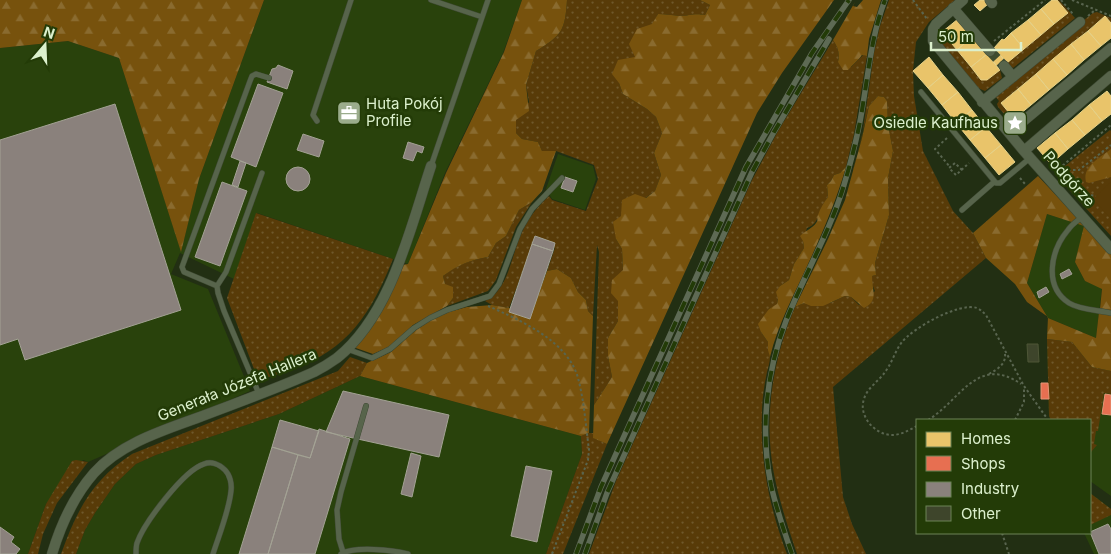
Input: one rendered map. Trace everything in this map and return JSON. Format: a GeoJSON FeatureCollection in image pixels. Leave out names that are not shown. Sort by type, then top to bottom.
{"type":"FeatureCollection","features":[{"type":"Feature","properties":{"kind":"street"},"geometry":{"type":"LineString","coordinates":[[933,29],[962,0]]}},
{"type":"Feature","properties":{"kind":"street"},"geometry":{"type":"LineString","coordinates":[[953,8],[989,49]]}},
{"type":"Feature","properties":{"kind":"street"},"geometry":{"type":"LineString","coordinates":[[982,102],[1080,22]]}},
{"type":"Feature","properties":{"kind":"street","name":"Podgórze"},"geometry":{"type":"LineString","coordinates":[[933,29],[933,41],[938,48],[982,102],[1111,248]]}},
{"type":"Feature","properties":{"kind":"street"},"geometry":{"type":"LineString","coordinates":[[1009,132],[1111,48]]}},
{"type":"Feature","properties":{"kind":"street"},"geometry":{"type":"LineString","coordinates":[[1004,66],[1013,77]]}},
{"type":"Feature","properties":{"kind":"street","name":"Podgórze"},"geometry":{"type":"LineString","coordinates":[[1027,154],[1111,76]]}},
{"type":"Feature","properties":{"kind":"street","name":"Generała Józefa Hallera"},"geometry":{"type":"LineString","coordinates":[[52,554],[70,506],[94,473],[109,459],[127,447],[159,432],[314,372],[337,358],[347,348],[371,319],[387,291],[431,166]]}},
{"type":"Feature","properties":{"kind":"lane"},"geometry":{"type":"LineString","coordinates":[[317,121],[313,115],[351,0]]}},
{"type":"Feature","properties":{"kind":"lane"},"geometry":{"type":"LineString","coordinates":[[431,0],[482,17]]}},
{"type":"Feature","properties":{"kind":"lane"},"geometry":{"type":"LineString","coordinates":[[431,166],[488,0]]}},
{"type":"Feature","properties":{"kind":"lane"},"geometry":{"type":"LineString","coordinates":[[217,286],[184,272],[182,267],[252,76],[256,74],[269,78]]}},
{"type":"Feature","properties":{"kind":"lane"},"geometry":{"type":"LineString","coordinates":[[921,92],[994,182],[1000,183],[1027,154]]}},
{"type":"Feature","properties":{"kind":"lane"},"geometry":{"type":"LineString","coordinates":[[259,394],[224,311],[217,286],[226,272],[262,172]]}},
{"type":"Feature","properties":{"kind":"lane"},"geometry":{"type":"LineString","coordinates":[[347,348],[372,358],[390,350],[414,328],[430,318],[447,310],[490,296],[499,284],[520,229],[532,209],[562,178]]}},
{"type":"Feature","properties":{"kind":"lane"},"geometry":{"type":"LineString","coordinates":[[962,210],[994,182]]}},
{"type":"Feature","properties":{"kind":"lane"},"geometry":{"type":"LineString","coordinates":[[1082,217],[1067,230],[1059,244],[1054,259],[1053,281],[1057,290],[1071,304],[1111,313]]}},
{"type":"Feature","properties":{"kind":"lane"},"geometry":{"type":"LineString","coordinates":[[366,406],[337,510],[338,539],[342,553],[361,549],[408,554]]}},
{"type":"Feature","properties":{"kind":"lane"},"geometry":{"type":"LineString","coordinates":[[136,554],[137,544],[146,526],[176,486],[192,471],[207,463],[214,463],[222,467],[228,474],[232,489],[213,554]]}},
{"type":"Feature","properties":{"kind":"path"},"geometry":{"type":"LineString","coordinates":[[913,0],[933,29]]}},
{"type":"Feature","properties":{"kind":"path"},"geometry":{"type":"LineString","coordinates":[[989,49],[1045,0]]}},
{"type":"Feature","properties":{"kind":"path"},"geometry":{"type":"LineString","coordinates":[[1072,0],[1111,16]]}},
{"type":"Feature","properties":{"kind":"path"},"geometry":{"type":"LineString","coordinates":[[1048,178],[1111,125]]}},
{"type":"Feature","properties":{"kind":"path"},"geometry":{"type":"LineString","coordinates":[[953,133],[935,149],[956,175],[975,158]]}},
{"type":"Feature","properties":{"kind":"path"},"geometry":{"type":"LineString","coordinates":[[1058,170],[1080,170],[1111,144]]}},
{"type":"Feature","properties":{"kind":"path"},"geometry":{"type":"LineString","coordinates":[[950,167],[955,163],[962,170]]}},
{"type":"Feature","properties":{"kind":"path"},"geometry":{"type":"LineString","coordinates":[[1068,192],[1096,196]]}},
{"type":"Feature","properties":{"kind":"path"},"geometry":{"type":"LineString","coordinates":[[477,301],[515,317],[544,335],[564,352],[578,377],[589,450],[588,460],[552,554]]}},
{"type":"Feature","properties":{"kind":"path"},"geometry":{"type":"LineString","coordinates":[[916,426],[892,435],[881,433],[872,427],[866,418],[863,410],[863,401],[866,394],[885,372],[903,341],[918,329],[955,310],[975,308],[986,315],[1024,386],[1046,417]]}},
{"type":"Feature","properties":{"kind":"path"},"geometry":{"type":"LineString","coordinates":[[929,419],[944,408],[962,390],[1002,364],[1006,359],[1005,351]]}},
{"type":"Feature","properties":{"kind":"path"},"geometry":{"type":"LineString","coordinates":[[989,374],[1006,375],[1024,386]]}},
{"type":"Feature","properties":{"kind":"path"},"geometry":{"type":"LineString","coordinates":[[1016,419],[1024,402],[1024,386]]}},
{"type":"Feature","properties":{"kind":"path"},"geometry":{"type":"LineString","coordinates":[[1002,534],[1009,554]]}},
{"type":"Feature","properties":{"kind":"shaded area"},"geometry":{"type":"Polygon","coordinates":[[[264,0],[522,0],[503,53],[445,173],[408,264],[257,213],[234,279],[180,253],[171,274],[208,289],[250,391],[88,462],[83,460],[46,504],[28,554],[0,554],[0,48],[68,41],[119,58],[181,251],[199,179],[264,0]]]}},
{"type":"Feature","properties":{"kind":"shaded area"},"geometry":{"type":"Polygon","coordinates":[[[567,0],[700,0],[710,5],[705,15],[679,16],[658,14],[635,58],[619,83],[623,94],[656,117],[662,133],[654,153],[661,175],[655,191],[621,216],[616,239],[622,249],[623,270],[618,301],[618,321],[608,338],[608,356],[612,377],[594,405],[599,252],[597,245],[593,316],[588,311],[586,300],[578,292],[571,278],[557,269],[547,271],[555,248],[534,241],[509,308],[492,305],[485,301],[500,288],[509,270],[523,230],[541,204],[549,196],[552,200],[586,211],[598,179],[594,165],[556,151],[542,151],[538,142],[522,139],[516,133],[516,120],[529,102],[526,85],[536,51],[557,36],[565,19],[567,0]]]}},
{"type":"Feature","properties":{"kind":"shaded area"},"geometry":{"type":"Polygon","coordinates":[[[889,0],[955,0],[929,22],[916,42],[913,71],[914,96],[923,151],[953,211],[973,233],[986,258],[833,387],[843,497],[852,524],[866,554],[797,554],[773,470],[769,425],[772,390],[778,356],[795,307],[804,303],[830,303],[845,296],[851,297],[859,305],[875,291],[872,284],[872,276],[876,275],[875,263],[889,215],[888,178],[893,151],[888,125],[887,101],[884,97],[878,96],[869,106],[863,132],[874,53],[880,26],[889,0]]]}},
{"type":"Feature","properties":{"kind":"shaded area"},"geometry":{"type":"Polygon","coordinates":[[[1057,0],[1075,18],[1013,68],[1007,63],[1068,13],[1057,0]]]}},
{"type":"Feature","properties":{"kind":"shaded area"},"geometry":{"type":"Polygon","coordinates":[[[1097,12],[1111,18],[1111,23],[1105,16],[1001,103],[1014,119],[1020,114],[1022,116],[1012,123],[998,107],[999,101],[995,96],[1079,24],[1097,12]]]}},
{"type":"Feature","properties":{"kind":"shaded area"},"geometry":{"type":"Polygon","coordinates":[[[938,32],[942,32],[981,80],[987,80],[1000,70],[1002,78],[985,91],[978,88],[941,45],[938,32]]]}},
{"type":"Feature","properties":{"kind":"shaded area"},"geometry":{"type":"Polygon","coordinates":[[[833,40],[838,51],[838,62],[851,67],[863,55],[867,56],[854,134],[846,167],[840,173],[834,175],[827,185],[828,197],[815,223],[807,228],[803,241],[804,248],[794,264],[789,280],[780,286],[777,305],[769,309],[761,332],[768,342],[770,357],[762,409],[763,450],[767,485],[787,554],[589,554],[616,481],[752,180],[777,133],[833,40]]]}},
{"type":"Feature","properties":{"kind":"shaded area"},"geometry":{"type":"Polygon","coordinates":[[[1111,131],[1111,236],[1055,174],[1111,131]]]}},
{"type":"Feature","properties":{"kind":"shaded area"},"geometry":{"type":"Polygon","coordinates":[[[558,154],[593,166],[596,179],[585,210],[552,199],[546,189],[558,154]]]}},
{"type":"Feature","properties":{"kind":"shaded area"},"geometry":{"type":"Polygon","coordinates":[[[1111,182],[1111,219],[1093,199],[1111,182]]]}},
{"type":"Feature","properties":{"kind":"shaded area"},"geometry":{"type":"Polygon","coordinates":[[[532,202],[516,227],[496,280],[488,291],[447,306],[453,298],[443,276],[464,264],[488,257],[496,243],[506,236],[519,210],[532,202]]]}},
{"type":"Feature","properties":{"kind":"shaded area"},"geometry":{"type":"Polygon","coordinates":[[[256,213],[393,259],[366,313],[343,340],[328,352],[310,362],[265,378],[257,377],[227,298],[256,213]]]}},
{"type":"Feature","properties":{"kind":"shaded area"},"geometry":{"type":"Polygon","coordinates":[[[1047,214],[1085,226],[1075,262],[1085,281],[1102,288],[1096,338],[1048,318],[1027,283],[1047,214]]]}},
{"type":"Feature","properties":{"kind":"shaded area"},"geometry":{"type":"Polygon","coordinates":[[[1047,339],[1092,367],[1111,371],[1111,496],[1091,482],[1091,419],[1050,419],[1047,339]]]}},
{"type":"Feature","properties":{"kind":"shaded area"},"geometry":{"type":"Polygon","coordinates":[[[1047,339],[1072,342],[1092,367],[1111,371],[1111,394],[1104,393],[1094,444],[1097,445],[1091,452],[1091,419],[1050,419],[1047,339]]]}},
{"type":"Feature","properties":{"kind":"shaded area"},"geometry":{"type":"Polygon","coordinates":[[[350,357],[367,363],[360,376],[279,414],[156,455],[136,464],[115,484],[95,513],[85,530],[76,554],[61,554],[73,523],[96,485],[106,474],[132,454],[338,371],[350,357]]]}},
{"type":"Feature","properties":{"kind":"shaded area"},"geometry":{"type":"Polygon","coordinates":[[[360,376],[581,436],[582,454],[546,554],[76,554],[85,530],[95,513],[115,484],[136,464],[156,455],[279,414],[360,376]]]}},
{"type":"Feature","properties":{"kind":"shaded area"},"geometry":{"type":"Polygon","coordinates":[[[594,433],[594,438],[607,444],[563,554],[546,554],[582,454],[581,436],[594,433]]]}},
{"type":"Feature","properties":{"kind":"shaded area"},"geometry":{"type":"Polygon","coordinates":[[[72,461],[88,462],[57,503],[43,534],[38,554],[28,554],[46,504],[72,461]]]}},
{"type":"Feature","properties":{"kind":"shaded area"},"geometry":{"type":"Polygon","coordinates":[[[1091,494],[1111,509],[1111,554],[1094,554],[1084,534],[1091,534],[1091,494]]]}},
{"type":"Feature","properties":{"kind":"shaded area"},"geometry":{"type":"Polygon","coordinates":[[[1091,494],[1111,509],[1111,515],[1091,525],[1091,494]]]}},
{"type":"Feature","properties":{"kind":"green space"},"geometry":{"type":"Polygon","coordinates":[[[0,0],[264,0],[199,179],[181,252],[119,58],[68,41],[0,48],[0,0]]]}},
{"type":"Feature","properties":{"kind":"green space"},"geometry":{"type":"Polygon","coordinates":[[[522,0],[567,0],[565,19],[557,36],[536,51],[526,85],[529,111],[516,120],[516,133],[522,139],[538,142],[542,151],[556,151],[542,191],[532,202],[519,210],[506,236],[496,243],[488,257],[464,264],[443,276],[445,284],[453,287],[453,298],[447,306],[413,325],[389,347],[373,354],[353,347],[402,265],[408,264],[446,173],[504,52],[522,0]]]}},
{"type":"Feature","properties":{"kind":"green space"},"geometry":{"type":"Polygon","coordinates":[[[700,0],[834,0],[782,73],[757,113],[607,444],[593,438],[594,405],[612,377],[608,356],[608,338],[618,321],[618,301],[611,293],[612,280],[623,270],[622,249],[616,239],[613,222],[621,216],[622,200],[635,194],[646,198],[655,191],[661,175],[654,153],[662,133],[656,117],[623,94],[619,83],[612,74],[618,60],[635,57],[629,44],[637,29],[652,24],[658,14],[679,16],[705,15],[710,5],[700,0]]]}},
{"type":"Feature","properties":{"kind":"green space"},"geometry":{"type":"Polygon","coordinates":[[[863,0],[881,0],[869,39],[867,56],[862,55],[848,70],[843,70],[838,62],[838,51],[833,40],[855,2],[853,6],[857,7],[863,0]]]}},
{"type":"Feature","properties":{"kind":"green space"},"geometry":{"type":"Polygon","coordinates":[[[878,96],[884,97],[887,101],[888,125],[893,151],[888,178],[889,215],[875,263],[876,275],[872,276],[872,302],[864,308],[851,297],[845,296],[823,306],[811,306],[804,303],[795,307],[845,200],[869,106],[878,96]]]}},
{"type":"Feature","properties":{"kind":"green space"},"geometry":{"type":"Polygon","coordinates":[[[1111,149],[1111,177],[1089,183],[1086,182],[1085,176],[1089,167],[1111,149]]]}},
{"type":"Feature","properties":{"kind":"green space"},"geometry":{"type":"Polygon","coordinates":[[[846,167],[829,216],[782,321],[770,357],[768,342],[758,324],[769,309],[777,304],[776,292],[780,286],[789,280],[794,264],[804,248],[800,236],[817,222],[817,216],[828,197],[827,185],[834,175],[840,173],[846,167]]]}},
{"type":"Feature","properties":{"kind":"green space"},"geometry":{"type":"Polygon","coordinates":[[[1038,176],[1111,254],[1111,311],[1100,309],[1102,289],[1085,281],[1075,262],[1084,226],[1047,214],[1027,283],[1047,316],[1027,302],[1015,284],[986,258],[973,233],[1038,176]]]}},
{"type":"Feature","properties":{"kind":"green space"},"geometry":{"type":"Polygon","coordinates":[[[557,269],[571,278],[578,292],[586,300],[588,311],[593,316],[589,433],[581,436],[360,376],[367,363],[391,352],[416,330],[431,320],[449,312],[467,307],[492,305],[531,315],[547,271],[557,269]]]}},
{"type":"Feature","properties":{"kind":"green space"},"geometry":{"type":"Polygon","coordinates":[[[1099,312],[1111,315],[1111,371],[1092,367],[1072,342],[1047,339],[1048,318],[1096,338],[1099,312]]]}},
{"type":"Feature","properties":{"kind":"building: Homes"},"geometry":{"type":"Polygon","coordinates":[[[980,0],[985,0],[988,4],[980,11],[974,5],[980,0]]]}},
{"type":"Feature","properties":{"kind":"building: Homes"},"geometry":{"type":"Polygon","coordinates":[[[1052,0],[1057,0],[1068,13],[1054,24],[1041,9],[1052,0]]]}},
{"type":"Feature","properties":{"kind":"building: Homes"},"geometry":{"type":"Polygon","coordinates":[[[1041,9],[1054,24],[1041,35],[1028,20],[1041,9]]]}},
{"type":"Feature","properties":{"kind":"building: Homes"},"geometry":{"type":"Polygon","coordinates":[[[1105,16],[1111,23],[1111,38],[1101,46],[1088,31],[1105,16]]]}},
{"type":"Feature","properties":{"kind":"building: Homes"},"geometry":{"type":"Polygon","coordinates":[[[958,19],[972,37],[957,50],[942,32],[958,19]]]}},
{"type":"Feature","properties":{"kind":"building: Homes"},"geometry":{"type":"Polygon","coordinates":[[[1028,20],[1041,35],[1024,49],[1011,33],[1028,20]]]}},
{"type":"Feature","properties":{"kind":"building: Homes"},"geometry":{"type":"Polygon","coordinates":[[[1088,31],[1101,46],[1084,60],[1071,44],[1088,31]]]}},
{"type":"Feature","properties":{"kind":"building: Homes"},"geometry":{"type":"Polygon","coordinates":[[[1011,33],[1024,49],[1007,63],[994,48],[1011,33]]]}},
{"type":"Feature","properties":{"kind":"building: Homes"},"geometry":{"type":"Polygon","coordinates":[[[972,37],[987,54],[971,67],[957,50],[972,37]]]}},
{"type":"Feature","properties":{"kind":"building: Homes"},"geometry":{"type":"Polygon","coordinates":[[[1071,44],[1084,60],[1067,75],[1053,59],[1071,44]]]}},
{"type":"Feature","properties":{"kind":"building: Homes"},"geometry":{"type":"Polygon","coordinates":[[[994,48],[1007,63],[1000,70],[987,54],[994,48]]]}},
{"type":"Feature","properties":{"kind":"building: Homes"},"geometry":{"type":"Polygon","coordinates":[[[987,54],[1000,70],[987,80],[981,80],[971,67],[987,54]]]}},
{"type":"Feature","properties":{"kind":"building: Homes"},"geometry":{"type":"Polygon","coordinates":[[[929,57],[943,75],[928,88],[913,71],[929,57]]]}},
{"type":"Feature","properties":{"kind":"building: Homes"},"geometry":{"type":"Polygon","coordinates":[[[1053,59],[1067,75],[1049,90],[1036,74],[1053,59]]]}},
{"type":"Feature","properties":{"kind":"building: Homes"},"geometry":{"type":"Polygon","coordinates":[[[1036,74],[1049,90],[1031,105],[1018,89],[1036,74]]]}},
{"type":"Feature","properties":{"kind":"building: Homes"},"geometry":{"type":"Polygon","coordinates":[[[943,75],[958,92],[942,105],[928,88],[943,75]]]}},
{"type":"Feature","properties":{"kind":"building: Homes"},"geometry":{"type":"Polygon","coordinates":[[[1018,89],[1031,105],[1014,119],[1001,103],[1018,89]]]}},
{"type":"Feature","properties":{"kind":"building: Homes"},"geometry":{"type":"Polygon","coordinates":[[[1107,91],[1111,96],[1111,114],[1102,121],[1089,105],[1107,91]]]}},
{"type":"Feature","properties":{"kind":"building: Homes"},"geometry":{"type":"Polygon","coordinates":[[[958,92],[972,110],[956,123],[942,105],[958,92]]]}},
{"type":"Feature","properties":{"kind":"building: Homes"},"geometry":{"type":"Polygon","coordinates":[[[1089,105],[1102,121],[1085,135],[1072,120],[1089,105]]]}},
{"type":"Feature","properties":{"kind":"building: Homes"},"geometry":{"type":"Polygon","coordinates":[[[972,110],[986,127],[970,140],[956,123],[972,110]]]}},
{"type":"Feature","properties":{"kind":"building: Homes"},"geometry":{"type":"Polygon","coordinates":[[[1072,120],[1085,135],[1068,149],[1055,133],[1072,120]]]}},
{"type":"Feature","properties":{"kind":"building: Homes"},"geometry":{"type":"Polygon","coordinates":[[[986,127],[1001,145],[985,158],[970,140],[986,127]]]}},
{"type":"Feature","properties":{"kind":"building: Homes"},"geometry":{"type":"Polygon","coordinates":[[[1055,133],[1068,149],[1051,164],[1037,148],[1055,133]]]}},
{"type":"Feature","properties":{"kind":"building: Homes"},"geometry":{"type":"Polygon","coordinates":[[[1001,145],[1015,162],[999,175],[985,158],[1001,145]]]}},
{"type":"Feature","properties":{"kind":"building: Shops"},"geometry":{"type":"Polygon","coordinates":[[[1041,383],[1048,383],[1049,399],[1041,399],[1041,383]]]}},
{"type":"Feature","properties":{"kind":"building: Shops"},"geometry":{"type":"Polygon","coordinates":[[[1105,394],[1111,395],[1111,415],[1102,414],[1105,394]]]}},
{"type":"Feature","properties":{"kind":"building: Industry"},"geometry":{"type":"Polygon","coordinates":[[[278,65],[293,71],[287,89],[267,82],[272,69],[278,65]]]}},
{"type":"Feature","properties":{"kind":"building: Industry"},"geometry":{"type":"Polygon","coordinates":[[[258,84],[283,93],[256,167],[231,157],[258,84]]]}},
{"type":"Feature","properties":{"kind":"building: Industry"},"geometry":{"type":"Polygon","coordinates":[[[115,104],[181,310],[25,360],[18,339],[0,345],[0,140],[115,104]]]}},
{"type":"Feature","properties":{"kind":"building: Industry"},"geometry":{"type":"Polygon","coordinates":[[[303,134],[324,141],[319,157],[297,150],[303,134]]]}},
{"type":"Feature","properties":{"kind":"building: Industry"},"geometry":{"type":"Polygon","coordinates":[[[408,142],[424,147],[422,153],[417,151],[413,161],[403,158],[408,142]]]}},
{"type":"Feature","properties":{"kind":"building: Industry"},"geometry":{"type":"Polygon","coordinates":[[[240,161],[246,163],[238,187],[232,185],[240,161]]]}},
{"type":"Feature","properties":{"kind":"building: Industry"},"geometry":{"type":"Polygon","coordinates":[[[298,167],[306,171],[310,179],[306,187],[298,191],[290,187],[286,179],[290,171],[298,167]]]}},
{"type":"Feature","properties":{"kind":"building: Industry"},"geometry":{"type":"Polygon","coordinates":[[[565,177],[577,181],[573,192],[561,188],[565,177]]]}},
{"type":"Feature","properties":{"kind":"building: Industry"},"geometry":{"type":"Polygon","coordinates":[[[222,182],[247,191],[220,266],[195,257],[222,182]]]}},
{"type":"Feature","properties":{"kind":"building: Industry"},"geometry":{"type":"Polygon","coordinates":[[[535,236],[555,243],[553,251],[532,244],[535,236]]]}},
{"type":"Feature","properties":{"kind":"building: Industry"},"geometry":{"type":"Polygon","coordinates":[[[532,244],[553,251],[530,319],[509,312],[532,244]]]}},
{"type":"Feature","properties":{"kind":"building: Industry"},"geometry":{"type":"Polygon","coordinates":[[[1069,269],[1072,274],[1062,279],[1060,274],[1069,269]]]}},
{"type":"Feature","properties":{"kind":"building: Industry"},"geometry":{"type":"Polygon","coordinates":[[[1046,287],[1049,292],[1039,298],[1037,292],[1046,287]]]}},
{"type":"Feature","properties":{"kind":"building: Industry"},"geometry":{"type":"Polygon","coordinates":[[[343,391],[449,415],[439,457],[326,432],[343,391]]]}},
{"type":"Feature","properties":{"kind":"building: Industry"},"geometry":{"type":"Polygon","coordinates":[[[280,420],[319,431],[310,458],[272,447],[280,420]]]}},
{"type":"Feature","properties":{"kind":"building: Industry"},"geometry":{"type":"Polygon","coordinates":[[[319,429],[350,439],[315,554],[268,554],[298,455],[310,458],[319,429]]]}},
{"type":"Feature","properties":{"kind":"building: Industry"},"geometry":{"type":"Polygon","coordinates":[[[272,447],[298,455],[268,554],[239,554],[272,447]]]}},
{"type":"Feature","properties":{"kind":"building: Industry"},"geometry":{"type":"Polygon","coordinates":[[[411,453],[421,456],[412,497],[401,494],[411,453]]]}},
{"type":"Feature","properties":{"kind":"building: Industry"},"geometry":{"type":"Polygon","coordinates":[[[526,466],[552,471],[537,542],[511,536],[526,466]]]}},
{"type":"Feature","properties":{"kind":"building: Industry"},"geometry":{"type":"Polygon","coordinates":[[[1108,524],[1111,529],[1111,554],[1099,554],[1091,532],[1108,524]]]}},
{"type":"Feature","properties":{"kind":"building: Industry"},"geometry":{"type":"Polygon","coordinates":[[[0,527],[14,537],[11,542],[20,549],[16,554],[0,554],[0,527]]]}},
{"type":"Feature","properties":{"kind":"building: Other"},"geometry":{"type":"Polygon","coordinates":[[[1027,344],[1038,344],[1039,362],[1028,362],[1027,344]]]}},
{"type":"Feature","properties":{"kind":"tunnel"},"geometry":{"type":"LineString","coordinates":[[990,51],[1004,66]]}},
{"type":"Feature","properties":{"kind":"railway"},"geometry":{"type":"LineString","coordinates":[[576,554],[601,487],[746,167],[812,53],[849,0]]}},
{"type":"Feature","properties":{"kind":"railway"},"geometry":{"type":"LineString","coordinates":[[792,554],[775,502],[768,464],[766,423],[770,381],[779,341],[786,321],[832,220],[844,185],[859,124],[874,38],[885,0]]}},
{"type":"Feature","properties":{"kind":"railway"},"geometry":{"type":"LineString","coordinates":[[585,554],[607,493],[752,172],[829,39]]}},
{"type":"Feature","properties":{"kind":"place","name":"Huta Pokój Profile"},"geometry":{"type":"Point","coordinates":[349,113]}},
{"type":"Feature","properties":{"kind":"place","name":"Osiedle Kaufhaus"},"geometry":{"type":"Point","coordinates":[1015,123]}}]}
